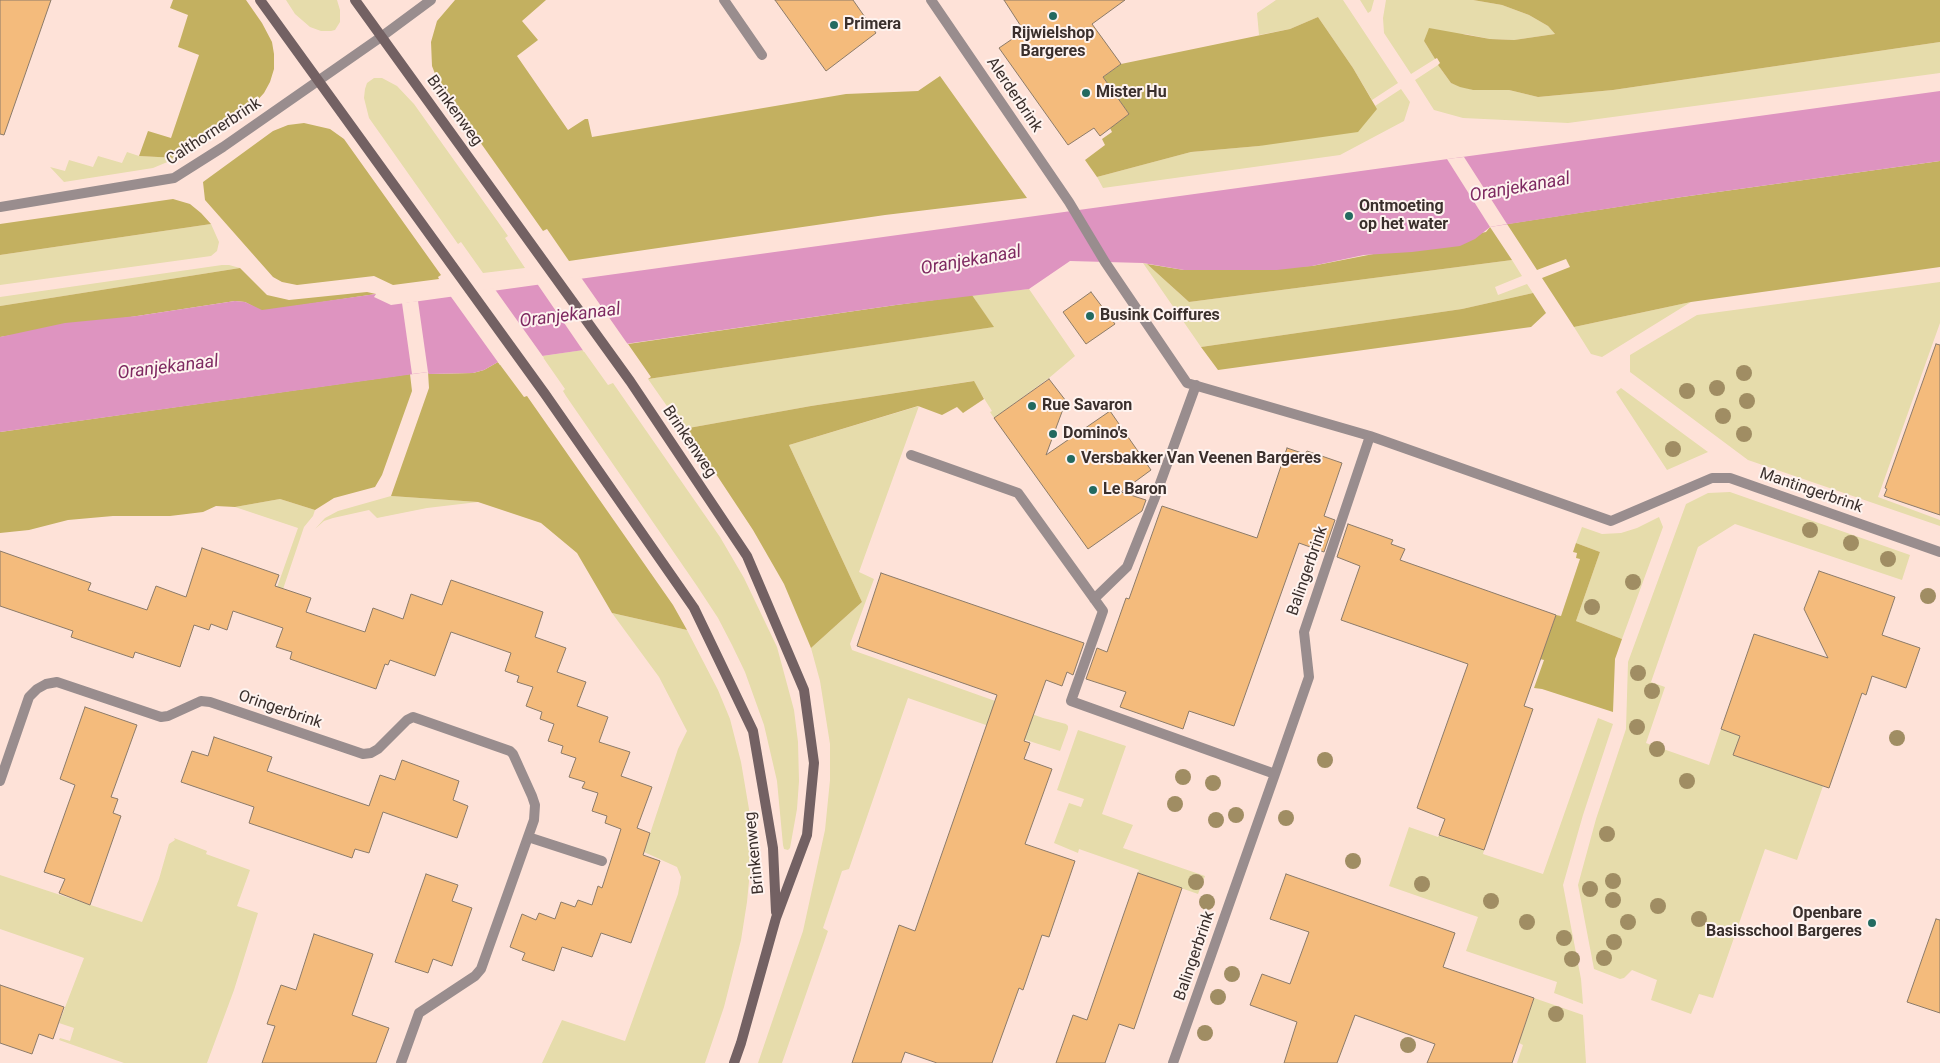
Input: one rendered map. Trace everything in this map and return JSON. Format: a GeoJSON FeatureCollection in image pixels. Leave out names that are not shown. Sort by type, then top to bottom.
{"type":"FeatureCollection","features":[{"type":"Feature","properties":{"kind":"street","name":"Brinkenweg"},"geometry":{"type":"LineString","coordinates":[[260,0],[545,394],[694,608],[753,731],[773,848],[776,918]]}},
{"type":"Feature","properties":{"kind":"street","name":"Brinkenweg"},"geometry":{"type":"LineString","coordinates":[[355,0],[630,381],[747,556],[804,690],[814,764],[807,835],[776,918],[734,1063]]}},
{"type":"Feature","properties":{"kind":"street"},"geometry":{"type":"LineString","coordinates":[[318,80],[431,0]]}},
{"type":"Feature","properties":{"kind":"street"},"geometry":{"type":"LineString","coordinates":[[724,0],[762,54]]}},
{"type":"Feature","properties":{"kind":"street","name":"Alerderbrink"},"geometry":{"type":"LineString","coordinates":[[931,0],[1072,207],[1105,262],[1187,383],[1196,385]]}},
{"type":"Feature","properties":{"kind":"street","name":"Calthornerbrink"},"geometry":{"type":"LineString","coordinates":[[0,207],[174,178],[223,147],[318,80]]}},
{"type":"Feature","properties":{"kind":"street"},"geometry":{"type":"LineString","coordinates":[[1094,599],[1127,568],[1196,385],[1370,436]]}},
{"type":"Feature","properties":{"kind":"street","name":"Mantingerbrink"},"geometry":{"type":"LineString","coordinates":[[1370,436],[1610,522],[1712,478],[1730,478],[1940,552]]}},
{"type":"Feature","properties":{"kind":"street","name":"Balingerbrink"},"geometry":{"type":"LineString","coordinates":[[1173,1063],[1309,677],[1304,632],[1370,436]]}},
{"type":"Feature","properties":{"kind":"street"},"geometry":{"type":"LineString","coordinates":[[911,454],[1018,493],[1103,611],[1071,701],[1276,774]]}},
{"type":"Feature","properties":{"kind":"street","name":"Oringerbrink"},"geometry":{"type":"LineString","coordinates":[[0,781],[29,697],[46,684],[57,682],[161,717],[168,716],[201,701],[210,702],[363,754],[371,753],[378,749],[407,720],[413,717],[510,750],[514,754],[535,805],[535,815],[528,837],[481,969],[475,976],[419,1013],[402,1063]]}},
{"type":"Feature","properties":{"kind":"street"},"geometry":{"type":"LineString","coordinates":[[528,837],[602,861]]}},
{"type":"Feature","properties":{"kind":"shaded area"},"geometry":{"type":"Polygon","coordinates":[[[173,0],[246,0],[272,42],[274,69],[264,93],[255,103],[177,158],[139,156],[148,131],[171,138],[199,55],[178,47],[188,15],[170,8],[173,0]]]}},
{"type":"Feature","properties":{"kind":"shaded area"},"geometry":{"type":"Polygon","coordinates":[[[286,0],[337,0],[340,10],[340,22],[335,30],[331,31],[321,31],[310,27],[295,14],[286,0]]]}},
{"type":"Feature","properties":{"kind":"shaded area"},"geometry":{"type":"Polygon","coordinates":[[[455,0],[546,0],[522,21],[538,40],[517,56],[568,130],[588,119],[592,137],[846,94],[918,91],[940,76],[1027,198],[885,215],[569,261],[547,229],[543,231],[439,84],[432,66],[431,42],[437,21],[455,0]]]}},
{"type":"Feature","properties":{"kind":"shaded area"},"geometry":{"type":"Polygon","coordinates":[[[1276,0],[1343,0],[1398,83],[1372,100],[1353,68],[1318,17],[1290,29],[1259,35],[1257,13],[1276,0]]]}},
{"type":"Feature","properties":{"kind":"shaded area"},"geometry":{"type":"Polygon","coordinates":[[[1360,0],[1374,0],[1371,11],[1368,13],[1360,0]]]}},
{"type":"Feature","properties":{"kind":"shaded area"},"geometry":{"type":"Polygon","coordinates":[[[1386,0],[1473,0],[1502,5],[1529,15],[1548,26],[1555,34],[1514,40],[1490,39],[1465,34],[1424,41],[1435,59],[1411,74],[1384,33],[1383,18],[1386,0]]]}},
{"type":"Feature","properties":{"kind":"shaded area"},"geometry":{"type":"Polygon","coordinates":[[[1473,0],[1940,0],[1940,42],[1613,90],[1538,97],[1509,90],[1473,90],[1460,87],[1451,83],[1438,65],[1440,63],[1437,58],[1435,59],[1424,41],[1429,28],[1490,39],[1514,40],[1555,34],[1548,26],[1529,15],[1502,5],[1473,0]]]}},
{"type":"Feature","properties":{"kind":"shaded area"},"geometry":{"type":"Polygon","coordinates":[[[1318,17],[1353,68],[1377,109],[1358,132],[1259,146],[1191,152],[1097,177],[1085,160],[1105,145],[1102,139],[1112,132],[1110,128],[1129,114],[1103,77],[1121,64],[1290,29],[1318,17]]]}},
{"type":"Feature","properties":{"kind":"shaded area"},"geometry":{"type":"Polygon","coordinates":[[[1940,42],[1940,73],[1568,123],[1463,118],[1434,110],[1415,80],[1438,65],[1451,83],[1473,90],[1509,90],[1538,97],[1613,90],[1940,42]]]}},
{"type":"Feature","properties":{"kind":"shaded area"},"geometry":{"type":"Polygon","coordinates":[[[374,78],[382,78],[397,86],[414,104],[508,236],[505,238],[525,268],[483,273],[461,242],[458,244],[369,118],[364,98],[365,89],[367,83],[374,78]]]}},
{"type":"Feature","properties":{"kind":"shaded area"},"geometry":{"type":"Polygon","coordinates":[[[1401,89],[1410,102],[1404,121],[1340,155],[1103,188],[1097,177],[1191,152],[1259,146],[1377,109],[1375,106],[1401,89]]]}},
{"type":"Feature","properties":{"kind":"shaded area"},"geometry":{"type":"Polygon","coordinates":[[[304,123],[330,129],[344,139],[441,275],[438,277],[439,279],[393,285],[374,276],[297,285],[282,282],[273,277],[205,200],[203,182],[273,131],[288,125],[304,123]]]}},
{"type":"Feature","properties":{"kind":"shaded area"},"geometry":{"type":"Polygon","coordinates":[[[127,152],[139,156],[177,158],[153,168],[64,182],[50,167],[65,171],[69,160],[93,167],[98,156],[122,163],[127,152]]]}},
{"type":"Feature","properties":{"kind":"shaded area"},"geometry":{"type":"Polygon","coordinates":[[[1940,161],[1940,267],[1691,302],[1574,327],[1542,278],[1570,267],[1566,259],[1537,270],[1507,224],[1682,197],[1940,161]]]}},
{"type":"Feature","properties":{"kind":"shaded area"},"geometry":{"type":"Polygon","coordinates":[[[173,199],[190,204],[211,224],[0,255],[0,224],[173,199]]]}},
{"type":"Feature","properties":{"kind":"shaded area"},"geometry":{"type":"Polygon","coordinates":[[[211,224],[219,242],[217,251],[211,256],[0,285],[0,255],[211,224]]]}},
{"type":"Feature","properties":{"kind":"shaded area"},"geometry":{"type":"Polygon","coordinates":[[[1490,227],[1512,260],[1189,302],[1147,264],[1184,270],[1312,266],[1486,232],[1490,227]]]}},
{"type":"Feature","properties":{"kind":"shaded area"},"geometry":{"type":"Polygon","coordinates":[[[1512,260],[1522,276],[1495,287],[1498,295],[1527,284],[1533,293],[1462,309],[1201,347],[1143,263],[1147,264],[1189,302],[1512,260]]]}},
{"type":"Feature","properties":{"kind":"shaded area"},"geometry":{"type":"Polygon","coordinates":[[[222,265],[240,268],[0,306],[0,297],[222,265]]]}},
{"type":"Feature","properties":{"kind":"shaded area"},"geometry":{"type":"Polygon","coordinates":[[[240,268],[267,295],[289,300],[367,292],[376,294],[262,311],[245,302],[235,301],[0,337],[0,306],[240,268]]]}},
{"type":"Feature","properties":{"kind":"shaded area"},"geometry":{"type":"Polygon","coordinates":[[[1940,282],[1940,323],[1878,497],[1940,520],[1940,526],[1748,460],[1630,372],[1630,355],[1697,315],[1940,282]]]}},
{"type":"Feature","properties":{"kind":"shaded area"},"geometry":{"type":"Polygon","coordinates":[[[1029,289],[1075,356],[1049,378],[994,418],[990,412],[992,411],[973,381],[811,406],[683,429],[648,379],[993,327],[972,295],[1029,289]]]}},
{"type":"Feature","properties":{"kind":"shaded area"},"geometry":{"type":"Polygon","coordinates":[[[1533,293],[1546,313],[1531,327],[1218,370],[1201,347],[1462,309],[1533,293]]]}},
{"type":"Feature","properties":{"kind":"shaded area"},"geometry":{"type":"Polygon","coordinates":[[[972,295],[994,327],[648,379],[651,377],[628,344],[896,305],[972,295]]]}},
{"type":"Feature","properties":{"kind":"shaded area"},"geometry":{"type":"Polygon","coordinates":[[[1691,302],[1602,357],[1591,354],[1574,327],[1691,302]]]}},
{"type":"Feature","properties":{"kind":"shaded area"},"geometry":{"type":"Polygon","coordinates":[[[583,350],[608,385],[613,383],[720,537],[744,578],[777,647],[794,710],[798,742],[799,781],[797,809],[790,848],[788,850],[784,849],[783,845],[777,781],[764,725],[745,672],[732,645],[718,618],[697,586],[566,396],[563,391],[565,389],[542,356],[583,350]]]}},
{"type":"Feature","properties":{"kind":"shaded area"},"geometry":{"type":"Polygon","coordinates":[[[498,362],[524,397],[527,396],[673,605],[687,630],[612,613],[577,553],[541,523],[478,502],[391,496],[429,388],[428,372],[429,374],[473,373],[484,370],[498,362]]]}},
{"type":"Feature","properties":{"kind":"shaded area"},"geometry":{"type":"Polygon","coordinates":[[[410,374],[412,391],[382,475],[375,487],[334,498],[315,510],[280,499],[235,507],[216,506],[203,512],[170,516],[113,516],[68,520],[29,530],[0,533],[0,432],[410,374]]]}},
{"type":"Feature","properties":{"kind":"shaded area"},"geometry":{"type":"Polygon","coordinates":[[[974,381],[984,399],[963,413],[957,407],[942,415],[918,406],[789,445],[862,602],[811,648],[784,584],[753,530],[683,429],[811,406],[974,381]]]}},
{"type":"Feature","properties":{"kind":"shaded area"},"geometry":{"type":"Polygon","coordinates":[[[1621,388],[1708,452],[1667,470],[1616,392],[1621,388]]]}},
{"type":"Feature","properties":{"kind":"shaded area"},"geometry":{"type":"Polygon","coordinates":[[[919,406],[859,572],[874,579],[850,644],[852,650],[1043,718],[1066,724],[1068,729],[1060,751],[986,727],[986,725],[908,698],[849,869],[842,871],[823,928],[828,931],[782,1063],[758,1063],[803,931],[825,830],[830,780],[830,744],[820,681],[811,648],[862,602],[789,445],[919,406]]]}},
{"type":"Feature","properties":{"kind":"shaded area"},"geometry":{"type":"Polygon","coordinates":[[[1730,492],[1910,555],[1902,580],[1735,524],[1698,547],[1651,682],[1665,687],[1646,743],[1709,765],[1721,729],[1740,736],[1733,755],[1823,786],[1797,860],[1765,849],[1713,998],[1699,994],[1691,1014],[1651,1000],[1657,980],[1632,970],[1624,978],[1620,979],[1594,969],[1578,885],[1596,819],[1626,729],[1628,662],[1686,504],[1708,493],[1730,492]]]}},
{"type":"Feature","properties":{"kind":"shaded area"},"geometry":{"type":"Polygon","coordinates":[[[391,496],[478,502],[427,508],[377,518],[369,510],[324,521],[315,529],[325,518],[338,511],[391,496]]]}},
{"type":"Feature","properties":{"kind":"shaded area"},"geometry":{"type":"Polygon","coordinates":[[[280,499],[315,510],[313,516],[304,527],[280,598],[274,596],[298,528],[235,507],[280,499]]]}},
{"type":"Feature","properties":{"kind":"shaded area"},"geometry":{"type":"Polygon","coordinates":[[[1659,517],[1663,527],[1622,639],[1576,621],[1600,552],[1576,543],[1582,527],[1602,534],[1621,533],[1637,528],[1659,517]]]}},
{"type":"Feature","properties":{"kind":"shaded area"},"geometry":{"type":"Polygon","coordinates":[[[1576,543],[1600,552],[1576,621],[1622,639],[1615,659],[1613,712],[1534,688],[1544,660],[1540,659],[1556,615],[1561,616],[1580,559],[1576,558],[1577,553],[1573,552],[1576,543]]]}},
{"type":"Feature","properties":{"kind":"shaded area"},"geometry":{"type":"Polygon","coordinates":[[[612,613],[687,630],[718,690],[730,719],[741,762],[750,815],[751,837],[747,902],[741,940],[724,1007],[705,1063],[542,1063],[562,1020],[625,1041],[678,894],[681,877],[677,867],[644,852],[678,749],[687,731],[659,677],[612,613]]]}},
{"type":"Feature","properties":{"kind":"shaded area"},"geometry":{"type":"Polygon","coordinates":[[[1598,718],[1613,724],[1583,815],[1563,885],[1581,979],[1583,1004],[1554,993],[1557,982],[1466,951],[1478,917],[1389,886],[1409,827],[1484,850],[1483,854],[1543,874],[1598,718]]]}},
{"type":"Feature","properties":{"kind":"shaded area"},"geometry":{"type":"Polygon","coordinates":[[[1078,730],[1126,746],[1102,814],[1133,825],[1123,848],[1205,876],[1198,894],[1138,873],[1139,870],[1079,849],[1078,853],[1054,843],[1069,803],[1081,807],[1084,799],[1057,790],[1078,730]]]}},
{"type":"Feature","properties":{"kind":"shaded area"},"geometry":{"type":"Polygon","coordinates":[[[174,838],[207,851],[206,854],[250,870],[237,906],[258,913],[234,990],[207,1063],[124,1063],[59,1040],[60,1038],[70,1041],[74,1028],[59,1023],[84,958],[0,929],[0,875],[142,922],[159,879],[169,844],[175,840],[174,838]]]}},
{"type":"Feature","properties":{"kind":"shaded area"},"geometry":{"type":"Polygon","coordinates":[[[1534,998],[1583,1015],[1586,1063],[1517,1063],[1523,1045],[1519,1043],[1534,998]]]}},
{"type":"Feature","properties":{"kind":"water","name":"Oranjekanaal"},"geometry":{"type":"Polygon","coordinates":[[[1940,91],[1940,161],[1682,197],[1490,227],[1475,239],[1460,246],[1364,255],[1312,266],[1277,270],[1184,270],[1143,263],[1070,261],[1029,289],[896,305],[498,362],[484,370],[473,373],[429,374],[428,372],[0,432],[0,337],[65,323],[137,316],[235,301],[245,302],[262,310],[376,294],[374,297],[391,305],[1940,91]]]}},
{"type":"Feature","properties":{"kind":"pier"},"geometry":{"type":"Polygon","coordinates":[[[1464,157],[1507,224],[1490,227],[1447,159],[1464,157]]]}},
{"type":"Feature","properties":{"kind":"pier"},"geometry":{"type":"Polygon","coordinates":[[[580,276],[629,346],[584,352],[536,282],[580,276]]]}},
{"type":"Feature","properties":{"kind":"pier"},"geometry":{"type":"Polygon","coordinates":[[[494,288],[544,358],[500,365],[449,294],[494,288]]]}},
{"type":"Feature","properties":{"kind":"pier"},"geometry":{"type":"Polygon","coordinates":[[[418,301],[428,372],[412,374],[402,303],[418,301]]]}},
{"type":"Feature","properties":{"kind":"building"},"geometry":{"type":"Polygon","coordinates":[[[0,0],[51,0],[4,135],[0,134],[0,0]]]}},
{"type":"Feature","properties":{"kind":"building"},"geometry":{"type":"Polygon","coordinates":[[[775,0],[853,0],[876,33],[826,71],[775,0]]]}},
{"type":"Feature","properties":{"kind":"building"},"geometry":{"type":"Polygon","coordinates":[[[1004,0],[1125,0],[1092,24],[1121,64],[1103,77],[1129,114],[1100,136],[1094,128],[1068,145],[999,48],[1024,31],[1004,0]]]}},
{"type":"Feature","properties":{"kind":"building"},"geometry":{"type":"Polygon","coordinates":[[[1091,292],[1115,324],[1086,344],[1063,312],[1091,292]]]}},
{"type":"Feature","properties":{"kind":"building"},"geometry":{"type":"Polygon","coordinates":[[[1936,344],[1940,345],[1940,515],[1884,496],[1887,489],[1885,488],[1936,344]]]}},
{"type":"Feature","properties":{"kind":"building"},"geometry":{"type":"Polygon","coordinates":[[[1049,379],[1066,401],[1046,455],[1110,411],[1151,470],[1121,492],[1146,500],[1142,511],[1088,549],[994,418],[1049,379]]]}},
{"type":"Feature","properties":{"kind":"building"},"geometry":{"type":"Polygon","coordinates":[[[1287,448],[1305,454],[1307,451],[1342,463],[1324,516],[1335,520],[1324,552],[1299,543],[1234,726],[1189,711],[1183,729],[1120,707],[1126,692],[1086,679],[1097,648],[1107,652],[1126,598],[1129,599],[1162,506],[1257,538],[1287,448]]]}},
{"type":"Feature","properties":{"kind":"building"},"geometry":{"type":"Polygon","coordinates":[[[1348,524],[1393,540],[1391,544],[1405,549],[1400,560],[1556,615],[1524,706],[1533,709],[1484,850],[1439,835],[1445,819],[1417,808],[1468,664],[1341,620],[1360,566],[1337,557],[1348,524]]]}},
{"type":"Feature","properties":{"kind":"building"},"geometry":{"type":"Polygon","coordinates":[[[202,548],[279,575],[275,586],[311,598],[306,612],[365,632],[373,608],[403,619],[411,594],[442,605],[451,580],[543,612],[535,637],[566,648],[557,672],[586,682],[577,706],[608,717],[599,742],[630,752],[621,776],[652,787],[637,828],[650,833],[643,855],[660,861],[631,943],[601,933],[592,957],[562,947],[554,971],[522,960],[525,953],[510,947],[522,914],[536,920],[539,913],[555,919],[561,902],[575,907],[578,900],[592,905],[598,886],[602,888],[621,829],[605,823],[607,816],[592,811],[598,793],[582,788],[585,782],[569,777],[576,758],[561,753],[563,746],[548,741],[554,724],[540,719],[542,712],[526,706],[533,687],[517,682],[519,676],[505,671],[511,653],[451,632],[435,676],[390,660],[388,665],[385,664],[376,689],[290,659],[292,652],[276,647],[283,628],[233,611],[227,630],[211,624],[209,630],[194,625],[180,667],[135,652],[133,658],[71,637],[73,631],[0,606],[0,551],[91,583],[88,590],[147,610],[156,586],[186,597],[202,548]]]}},
{"type":"Feature","properties":{"kind":"building"},"geometry":{"type":"Polygon","coordinates":[[[1819,571],[1895,597],[1882,635],[1920,648],[1906,688],[1872,676],[1866,695],[1862,693],[1829,788],[1733,755],[1740,736],[1721,729],[1754,634],[1828,658],[1804,609],[1819,571]]]}},
{"type":"Feature","properties":{"kind":"building"},"geometry":{"type":"Polygon","coordinates":[[[881,573],[1084,643],[1073,675],[1067,672],[1062,686],[1046,680],[1024,741],[1030,743],[1024,759],[1052,769],[1025,844],[1075,861],[1049,937],[1042,935],[1023,990],[1019,988],[992,1063],[937,1063],[905,1052],[901,1063],[852,1063],[899,925],[915,931],[997,695],[857,646],[881,573]]]}},
{"type":"Feature","properties":{"kind":"building"},"geometry":{"type":"Polygon","coordinates":[[[85,707],[137,725],[111,797],[118,799],[113,813],[121,816],[90,905],[59,893],[65,879],[44,872],[75,785],[60,779],[85,707]]]}},
{"type":"Feature","properties":{"kind":"building"},"geometry":{"type":"Polygon","coordinates":[[[214,737],[272,757],[267,771],[369,806],[380,775],[395,780],[402,760],[459,781],[453,800],[468,806],[457,838],[383,812],[369,853],[355,849],[352,858],[249,823],[254,807],[181,782],[192,751],[208,756],[214,737]]]}},
{"type":"Feature","properties":{"kind":"building"},"geometry":{"type":"Polygon","coordinates":[[[1138,873],[1182,888],[1134,1029],[1119,1024],[1105,1063],[1056,1063],[1073,1015],[1087,1020],[1138,873]]]}},
{"type":"Feature","properties":{"kind":"building"},"geometry":{"type":"Polygon","coordinates":[[[426,874],[458,885],[452,901],[472,908],[452,966],[433,959],[428,973],[395,962],[426,874]]]}},
{"type":"Feature","properties":{"kind":"building"},"geometry":{"type":"Polygon","coordinates":[[[1286,874],[1455,933],[1443,967],[1534,998],[1512,1063],[1427,1063],[1435,1044],[1355,1015],[1337,1063],[1284,1063],[1297,1022],[1250,1005],[1262,974],[1290,984],[1309,932],[1270,919],[1286,874]]]}},
{"type":"Feature","properties":{"kind":"building"},"geometry":{"type":"Polygon","coordinates":[[[1936,919],[1940,920],[1940,1013],[1907,1002],[1936,919]]]}},
{"type":"Feature","properties":{"kind":"building"},"geometry":{"type":"Polygon","coordinates":[[[314,934],[373,954],[352,1015],[389,1028],[376,1063],[262,1063],[275,1026],[267,1024],[281,985],[296,990],[314,934]]]}},
{"type":"Feature","properties":{"kind":"building"},"geometry":{"type":"Polygon","coordinates":[[[0,985],[64,1007],[53,1039],[39,1034],[32,1054],[0,1043],[0,985]]]}},
{"type":"Feature","properties":{"kind":"place","name":"Rijwielshop Bargeres"},"geometry":{"type":"Point","coordinates":[1053,16]}},
{"type":"Feature","properties":{"kind":"place","name":"Primera"},"geometry":{"type":"Point","coordinates":[834,25]}},
{"type":"Feature","properties":{"kind":"place","name":"Mister Hu"},"geometry":{"type":"Point","coordinates":[1086,93]}},
{"type":"Feature","properties":{"kind":"place","name":"Ontmoeting op het water"},"geometry":{"type":"Point","coordinates":[1349,216]}},
{"type":"Feature","properties":{"kind":"place","name":"Busink Coiffures"},"geometry":{"type":"Point","coordinates":[1090,316]}},
{"type":"Feature","properties":{"kind":"place","name":"Rue Savaron"},"geometry":{"type":"Point","coordinates":[1032,406]}},
{"type":"Feature","properties":{"kind":"place","name":"Domino's"},"geometry":{"type":"Point","coordinates":[1053,434]}},
{"type":"Feature","properties":{"kind":"place","name":"Versbakker Van Veenen Bargeres"},"geometry":{"type":"Point","coordinates":[1071,459]}},
{"type":"Feature","properties":{"kind":"place","name":"Le Baron"},"geometry":{"type":"Point","coordinates":[1093,490]}},
{"type":"Feature","properties":{"kind":"place","name":"Openbare Basisschool Bargeres"},"geometry":{"type":"Point","coordinates":[1872,923]}}]}
